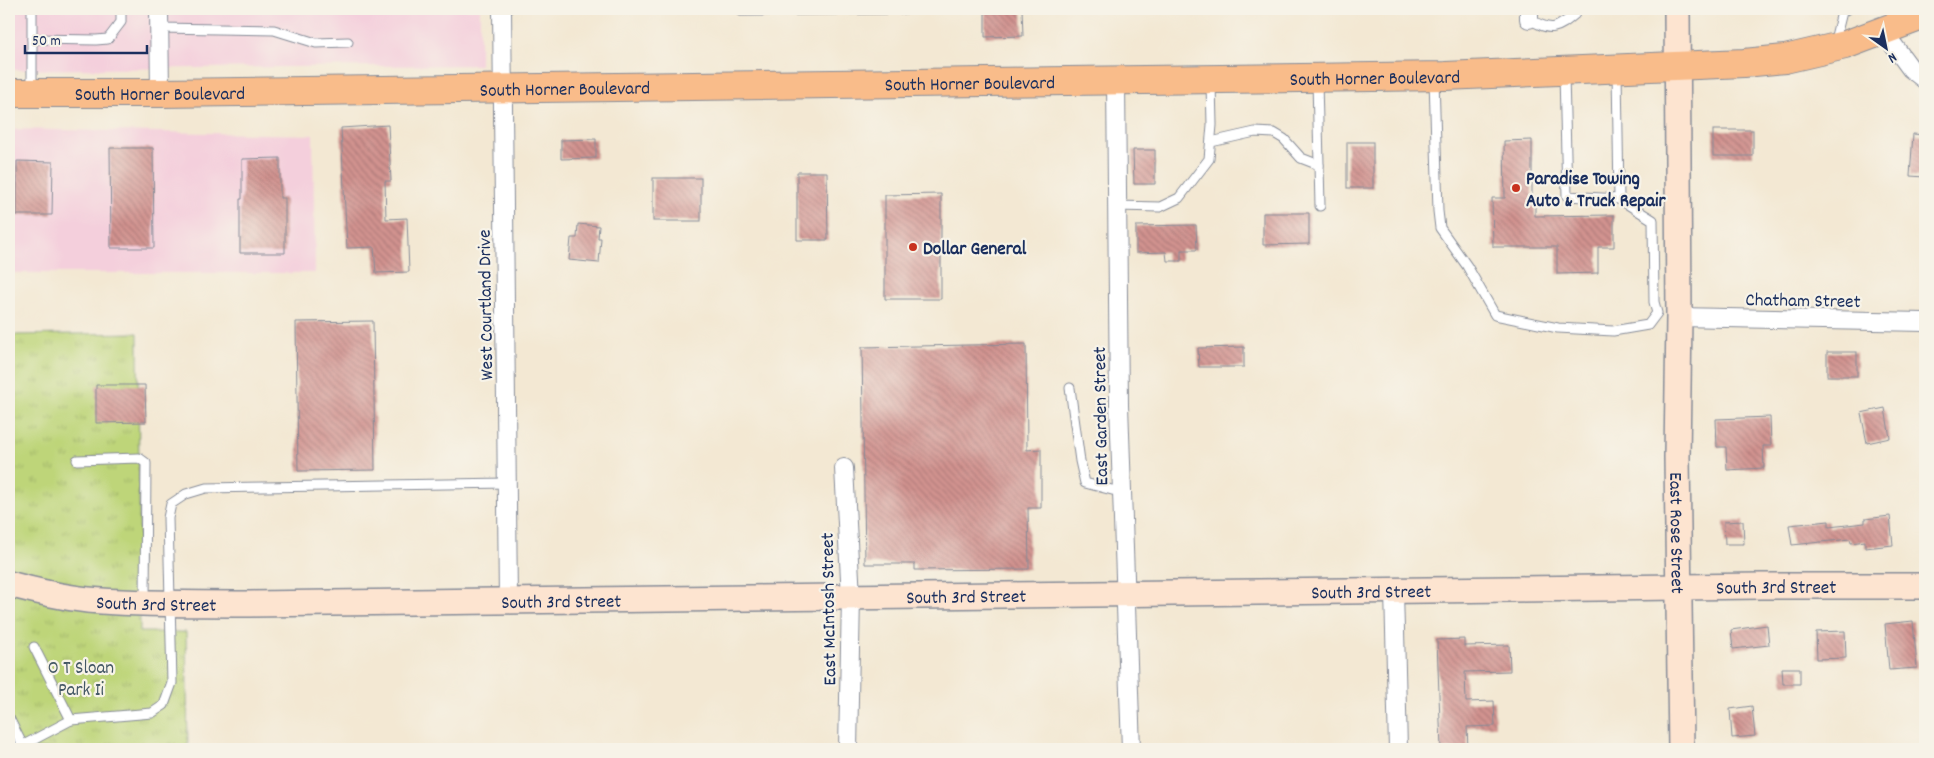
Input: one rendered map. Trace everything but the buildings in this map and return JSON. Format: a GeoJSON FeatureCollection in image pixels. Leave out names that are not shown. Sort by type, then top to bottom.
{"type":"FeatureCollection","features":[{"type":"Feature","properties":{"kind":"main road","name":"South Horner Boulevard"},"geometry":{"type":"LineString","coordinates":[[20,93],[160,93],[1434,77],[1744,63],[1785,59],[1833,48],[1925,16]]}},
{"type":"Feature","properties":{"kind":"street"},"geometry":{"type":"LineString","coordinates":[[159,9],[160,93]]}},
{"type":"Feature","properties":{"kind":"street","name":"West Courtland Drive"},"geometry":{"type":"LineString","coordinates":[[502,9],[508,601]]}},
{"type":"Feature","properties":{"kind":"street","name":"East Rose Street"},"geometry":{"type":"LineString","coordinates":[[1677,9],[1677,66],[1668,315],[1677,457],[1682,749]]}},
{"type":"Feature","properties":{"kind":"street"},"geometry":{"type":"LineString","coordinates":[[1884,31],[1911,68],[1925,80]]}},
{"type":"Feature","properties":{"kind":"street","name":"East Garden Street"},"geometry":{"type":"LineString","coordinates":[[1116,81],[1121,491],[1130,749]]}},
{"type":"Feature","properties":{"kind":"street","name":"Chatham Street"},"geometry":{"type":"LineString","coordinates":[[1668,315],[1925,322]]}},
{"type":"Feature","properties":{"kind":"street","name":"East McIntosh Street"},"geometry":{"type":"LineString","coordinates":[[844,468],[851,597],[848,749]]}},
{"type":"Feature","properties":{"kind":"street","name":"South 3rd Street"},"geometry":{"type":"LineString","coordinates":[[9,584],[37,592],[88,600],[145,603],[1925,586]]}},
{"type":"Feature","properties":{"kind":"street"},"geometry":{"type":"LineString","coordinates":[[1394,591],[1398,749]]}},
{"type":"Feature","properties":{"kind":"lane"},"geometry":{"type":"LineString","coordinates":[[20,93],[32,39],[32,9]]}},
{"type":"Feature","properties":{"kind":"lane"},"geometry":{"type":"LineString","coordinates":[[32,39],[108,39],[121,22],[121,9]]}},
{"type":"Feature","properties":{"kind":"lane"},"geometry":{"type":"LineString","coordinates":[[740,9],[741,11],[905,9]]}},
{"type":"Feature","properties":{"kind":"lane"},"geometry":{"type":"LineString","coordinates":[[1529,14],[1543,27],[1560,27],[1576,14],[1575,9]]}},
{"type":"Feature","properties":{"kind":"lane"},"geometry":{"type":"LineString","coordinates":[[1833,48],[1842,12],[1847,9]]}},
{"type":"Feature","properties":{"kind":"lane"},"geometry":{"type":"LineString","coordinates":[[159,28],[274,30],[316,43],[348,42]]}},
{"type":"Feature","properties":{"kind":"lane"},"geometry":{"type":"LineString","coordinates":[[1617,69],[1619,199]]}},
{"type":"Feature","properties":{"kind":"lane"},"geometry":{"type":"LineString","coordinates":[[1434,77],[1440,228],[1467,266],[1496,316],[1558,328],[1613,331],[1648,325],[1668,315],[1654,302],[1654,220],[1619,199],[1567,196],[1564,71]]}},
{"type":"Feature","properties":{"kind":"lane"},"geometry":{"type":"LineString","coordinates":[[1317,78],[1320,206]]}},
{"type":"Feature","properties":{"kind":"lane"},"geometry":{"type":"LineString","coordinates":[[1117,206],[1160,206],[1178,198],[1209,159],[1212,125],[1211,80]]}},
{"type":"Feature","properties":{"kind":"lane"},"geometry":{"type":"LineString","coordinates":[[1211,142],[1255,132],[1274,133],[1284,139],[1301,158],[1319,165]]}},
{"type":"Feature","properties":{"kind":"lane"},"geometry":{"type":"LineString","coordinates":[[1070,388],[1080,461],[1086,483],[1121,491]]}},
{"type":"Feature","properties":{"kind":"lane"},"geometry":{"type":"LineString","coordinates":[[77,460],[139,458],[146,463],[145,603]]}},
{"type":"Feature","properties":{"kind":"lane"},"geometry":{"type":"LineString","coordinates":[[9,718],[19,747],[71,720],[152,714],[164,705],[172,683],[168,518],[171,504],[186,494],[206,488],[507,483]]}},
{"type":"Feature","properties":{"kind":"lane"},"geometry":{"type":"LineString","coordinates":[[34,647],[71,720]]}},
{"type":"Feature","properties":{"kind":"shaded area"},"geometry":{"type":"Polygon","coordinates":[[[9,9],[480,9],[480,65],[9,70],[9,9]]]}},
{"type":"Feature","properties":{"kind":"shaded area"},"geometry":{"type":"Polygon","coordinates":[[[9,129],[313,135],[315,273],[9,273],[9,129]]]}},
{"type":"Feature","properties":{"kind":"green space","name":"O T Sloan Park Ii"},"geometry":{"type":"Polygon","coordinates":[[[138,333],[140,632],[186,632],[188,749],[9,749],[9,335],[138,333]]]}},
{"type":"Feature","properties":{"kind":"place","name":"Paradise Towing Auto & Truck Repair"},"geometry":{"type":"Point","coordinates":[1516,188]}},
{"type":"Feature","properties":{"kind":"place","name":"Dollar General"},"geometry":{"type":"Point","coordinates":[913,247]}}]}
